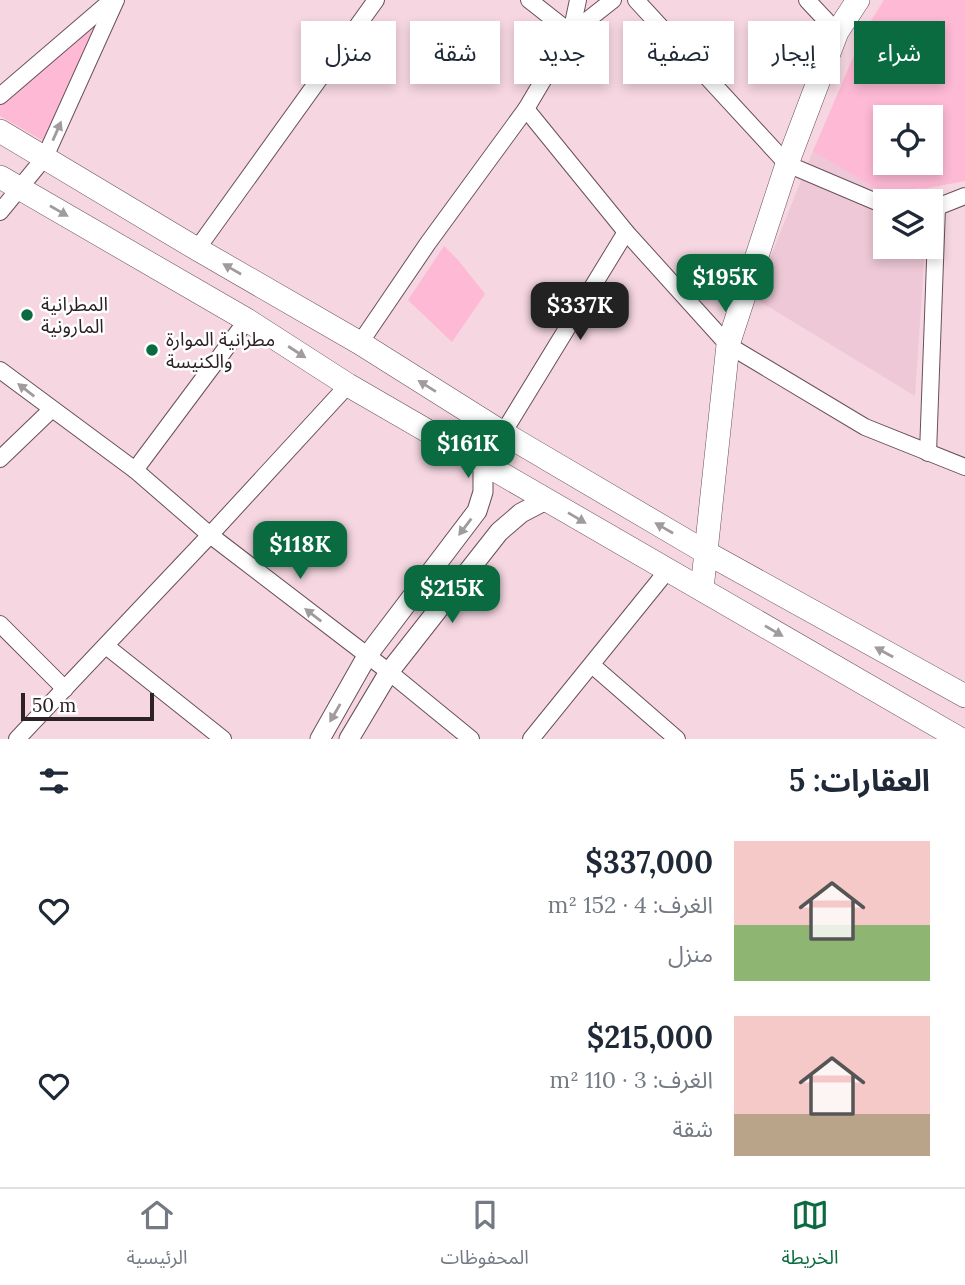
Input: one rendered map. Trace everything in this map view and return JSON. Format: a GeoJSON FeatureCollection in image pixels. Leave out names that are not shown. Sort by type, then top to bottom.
{"type":"FeatureCollection","features":[{"type":"Feature","properties":{"kind":"main road"},"geometry":{"type":"LineString","coordinates":[[840,27],[858,0]]}},
{"type":"Feature","properties":{"kind":"main road"},"geometry":{"type":"LineString","coordinates":[[702,589],[728,345],[787,164],[817,84]]}},
{"type":"Feature","properties":{"kind":"main road"},"geometry":{"type":"LineString","coordinates":[[0,131],[360,343],[503,433],[707,553],[965,696]]}},
{"type":"Feature","properties":{"kind":"main road"},"geometry":{"type":"LineString","coordinates":[[10,182],[247,320],[483,464],[960,739]]}},
{"type":"Feature","properties":{"kind":"street"},"geometry":{"type":"LineString","coordinates":[[0,96],[114,0]]}},
{"type":"Feature","properties":{"kind":"street"},"geometry":{"type":"LineString","coordinates":[[0,212],[10,182],[45,157],[114,0]]}},
{"type":"Feature","properties":{"kind":"street"},"geometry":{"type":"LineString","coordinates":[[197,249],[376,0]]}},
{"type":"Feature","properties":{"kind":"street"},"geometry":{"type":"LineString","coordinates":[[529,0],[556,21]]}},
{"type":"Feature","properties":{"kind":"street"},"geometry":{"type":"LineString","coordinates":[[574,21],[578,0]]}},
{"type":"Feature","properties":{"kind":"street"},"geometry":{"type":"LineString","coordinates":[[587,21],[613,0]]}},
{"type":"Feature","properties":{"kind":"street"},"geometry":{"type":"LineString","coordinates":[[636,0],[787,164],[873,200]]}},
{"type":"Feature","properties":{"kind":"street"},"geometry":{"type":"LineString","coordinates":[[807,0],[827,21]]}},
{"type":"Feature","properties":{"kind":"street"},"geometry":{"type":"LineString","coordinates":[[360,343],[541,84]]}},
{"type":"Feature","properties":{"kind":"street"},"geometry":{"type":"LineString","coordinates":[[526,109],[626,232],[728,345],[864,427],[965,467]]}},
{"type":"Feature","properties":{"kind":"street"},"geometry":{"type":"LineString","coordinates":[[943,204],[965,196]]}},
{"type":"Feature","properties":{"kind":"street"},"geometry":{"type":"LineString","coordinates":[[503,433],[626,232]]}},
{"type":"Feature","properties":{"kind":"street"},"geometry":{"type":"LineString","coordinates":[[928,453],[933,259]]}},
{"type":"Feature","properties":{"kind":"street"},"geometry":{"type":"LineString","coordinates":[[135,470],[247,320]]}},
{"type":"Feature","properties":{"kind":"street"},"geometry":{"type":"LineString","coordinates":[[0,370],[135,470],[210,535],[389,672],[471,739]]}},
{"type":"Feature","properties":{"kind":"street"},"geometry":{"type":"LineString","coordinates":[[17,739],[348,384]]}},
{"type":"Feature","properties":{"kind":"street"},"geometry":{"type":"LineString","coordinates":[[2,454],[51,410]]}},
{"type":"Feature","properties":{"kind":"street"},"geometry":{"type":"LineString","coordinates":[[320,739],[367,656],[477,511],[483,492],[483,464]]}},
{"type":"Feature","properties":{"kind":"street"},"geometry":{"type":"LineString","coordinates":[[349,739],[389,672],[499,532],[521,513],[546,499]]}},
{"type":"Feature","properties":{"kind":"street"},"geometry":{"type":"LineString","coordinates":[[531,739],[667,571]]}},
{"type":"Feature","properties":{"kind":"street"},"geometry":{"type":"LineString","coordinates":[[0,624],[65,689]]}},
{"type":"Feature","properties":{"kind":"street"},"geometry":{"type":"LineString","coordinates":[[106,646],[223,739]]}},
{"type":"Feature","properties":{"kind":"street"},"geometry":{"type":"LineString","coordinates":[[592,665],[677,739]]}},
{"type":"Feature","properties":{"kind":"street"},"geometry":{"type":"LineString","coordinates":[[925,675],[965,684]]}},
{"type":"Feature","properties":{"kind":"shaded area"},"geometry":{"type":"Polygon","coordinates":[[[884,0],[965,0],[965,181],[928,188],[877,189],[813,151],[854,55],[854,84],[945,84],[945,21],[871,21],[884,0]]]}},
{"type":"Feature","properties":{"kind":"shaded area"},"geometry":{"type":"Polygon","coordinates":[[[105,15],[47,143],[0,116],[0,105],[105,15]]]}},
{"type":"Feature","properties":{"kind":"shaded area"},"geometry":{"type":"Polygon","coordinates":[[[815,146],[878,189],[873,189],[873,259],[924,259],[915,396],[754,298],[815,146]]]}},
{"type":"Feature","properties":{"kind":"shaded area"},"geometry":{"type":"Polygon","coordinates":[[[444,246],[485,294],[452,342],[408,300],[444,246]]]}},
{"type":"Feature","properties":{"kind":"place","name":"المطرانية المارونية"},"geometry":{"type":"Point","coordinates":[27,315]}},
{"type":"Feature","properties":{"kind":"place","name":"مطرانية الموارة والكنيسة"},"geometry":{"type":"Point","coordinates":[152,350]}}]}
